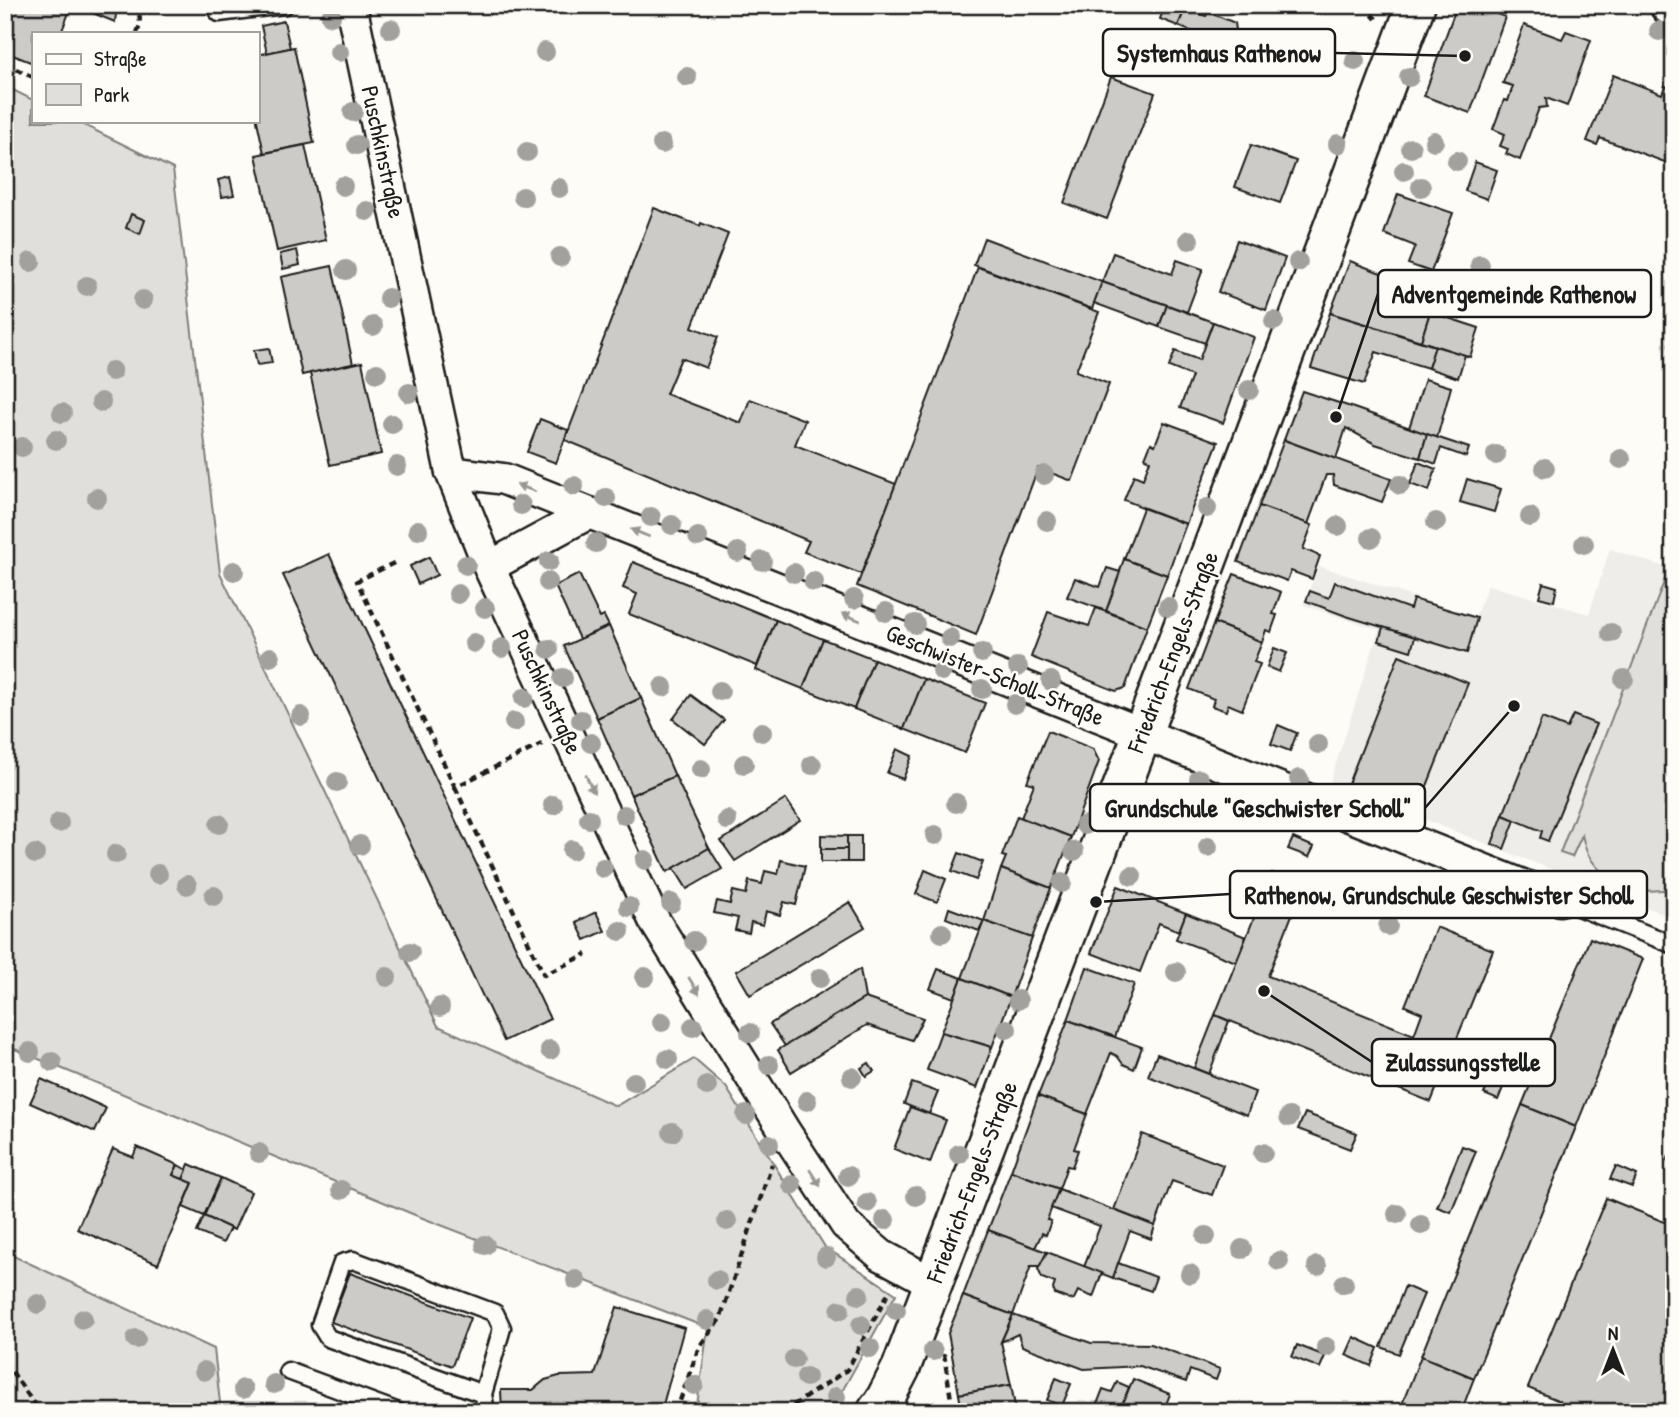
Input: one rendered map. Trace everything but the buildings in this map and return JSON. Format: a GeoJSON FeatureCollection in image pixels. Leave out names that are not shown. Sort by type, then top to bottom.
{"type":"FeatureCollection","features":[{"type":"Feature","properties":{"kind":"street","name":"Puschkinstraße"},"geometry":{"type":"LineString","coordinates":[[351,5],[451,472],[489,567],[654,920],[846,1225],[881,1255],[918,1274]]}},
{"type":"Feature","properties":{"kind":"street","name":"Friedrich-Engels-Straße"},"geometry":{"type":"LineString","coordinates":[[876,1412],[901,1368],[918,1274],[1142,734],[1416,5]]}},
{"type":"Feature","properties":{"kind":"street","name":"Geschwister-Scholl-Straße"},"geometry":{"type":"LineString","coordinates":[[451,472],[504,479],[1560,900]]}},
{"type":"Feature","properties":{"kind":"street"},"geometry":{"type":"LineString","coordinates":[[489,567],[590,513]]}},
{"type":"Feature","properties":{"kind":"lane"},"geometry":{"type":"LineString","coordinates":[[219,13],[285,5]]}},
{"type":"Feature","properties":{"kind":"lane","name":"Geschwister-Scholl-Straße"},"geometry":{"type":"LineString","coordinates":[[1560,900],[1674,945]]}},
{"type":"Feature","properties":{"kind":"lane"},"geometry":{"type":"LineString","coordinates":[[484,1394],[328,1338],[320,1325],[342,1263],[353,1260],[495,1312],[502,1328],[484,1394],[486,1412]]}},
{"type":"Feature","properties":{"kind":"lane"},"geometry":{"type":"LineString","coordinates":[[288,1371],[398,1412]]}},
{"type":"Feature","properties":{"kind":"path"},"geometry":{"type":"LineString","coordinates":[[137,32],[141,14],[139,5]]}},
{"type":"Feature","properties":{"kind":"path"},"geometry":{"type":"LineString","coordinates":[[5,64],[32,77]]}},
{"type":"Feature","properties":{"kind":"path"},"geometry":{"type":"LineString","coordinates":[[394,563],[357,581],[544,975],[587,954]]}},
{"type":"Feature","properties":{"kind":"path"},"geometry":{"type":"LineString","coordinates":[[455,787],[565,732]]}},
{"type":"Feature","properties":{"kind":"path"},"geometry":{"type":"LineString","coordinates":[[676,1412],[699,1347],[720,1319],[784,1130]]}},
{"type":"Feature","properties":{"kind":"path"},"geometry":{"type":"LineString","coordinates":[[783,1412],[847,1370],[918,1274]]}},
{"type":"Feature","properties":{"kind":"path"},"geometry":{"type":"LineString","coordinates":[[5,1362],[40,1412]]}},
{"type":"Feature","properties":{"kind":"shaded area"},"geometry":{"type":"Polygon","coordinates":[[[1674,297],[1674,353],[1662,350],[1674,297]]]}},
{"type":"Feature","properties":{"kind":"shaded area"},"geometry":{"type":"Polygon","coordinates":[[[1610,549],[1674,570],[1674,918],[1330,782],[1379,630],[1303,605],[1319,566],[1475,617],[1488,585],[1589,614],[1610,549]]]}},
{"type":"Feature","properties":{"kind":"green space"},"geometry":{"type":"Polygon","coordinates":[[[5,86],[32,100],[32,122],[78,122],[173,169],[220,573],[438,1026],[616,1106],[694,1059],[726,1087],[825,1247],[896,1294],[828,1412],[696,1412],[708,1328],[415,1215],[5,1045],[5,86]]]}},
{"type":"Feature","properties":{"kind":"green space"},"geometry":{"type":"Polygon","coordinates":[[[1667,574],[1674,577],[1674,597],[1664,622],[1674,617],[1674,888],[1649,891],[1626,887],[1606,875],[1589,856],[1582,835],[1572,857],[1560,853],[1667,574]]]}},
{"type":"Feature","properties":{"kind":"green space"},"geometry":{"type":"Polygon","coordinates":[[[5,1252],[214,1349],[221,1412],[5,1412],[5,1252]]]}},
{"type":"Feature","properties":{"kind":"place","name":"Systemhaus Rathenow"},"geometry":{"type":"Point","coordinates":[1465,56]}},
{"type":"Feature","properties":{"kind":"place","name":"Adventgemeinde Rathenow"},"geometry":{"type":"Point","coordinates":[1336,417]}},
{"type":"Feature","properties":{"kind":"place","name":"Grundschule \"Geschwister Scholl\""},"geometry":{"type":"Point","coordinates":[1514,706]}},
{"type":"Feature","properties":{"kind":"place","name":"Rathenow, Grundschule Geschwister Scholl"},"geometry":{"type":"Point","coordinates":[1096,902]}},
{"type":"Feature","properties":{"kind":"place","name":"Zulassungsstelle"},"geometry":{"type":"Point","coordinates":[1264,991]}}]}
